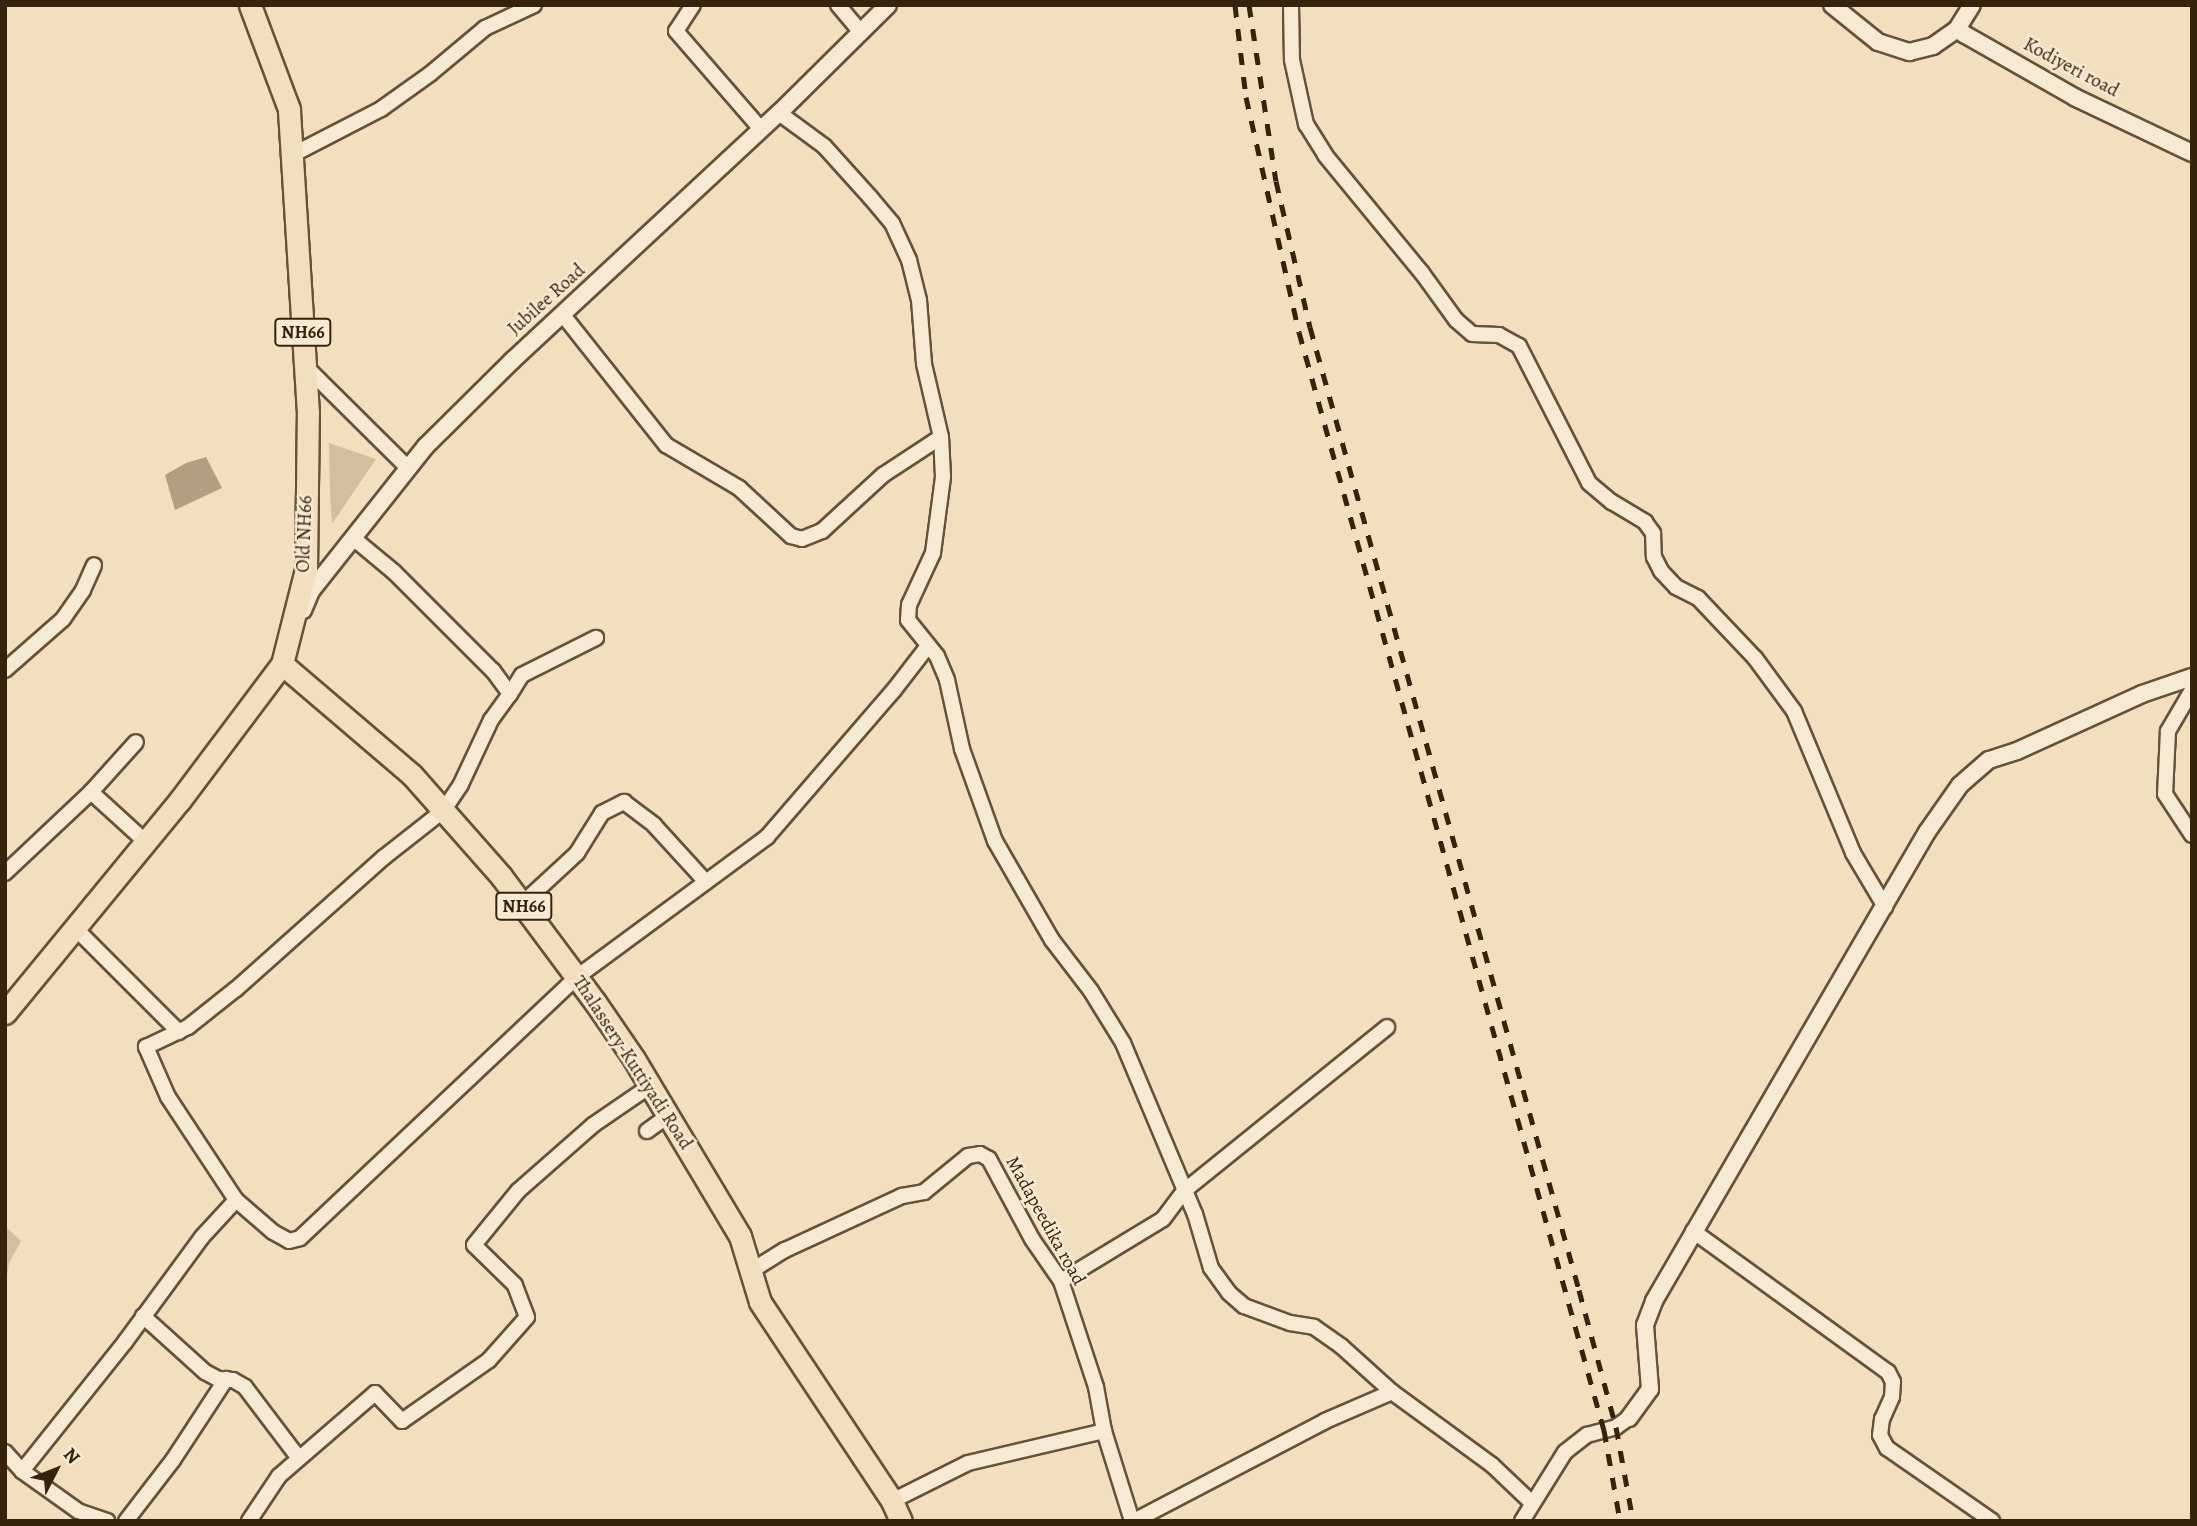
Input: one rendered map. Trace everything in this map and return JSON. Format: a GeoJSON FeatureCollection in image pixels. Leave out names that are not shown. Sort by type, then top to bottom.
{"type":"FeatureCollection","features":[{"type":"Feature","properties":{"kind":"main road","name":"Old NH66"},"geometry":{"type":"LineString","coordinates":[[10,999],[75,928],[146,842],[282,664],[306,569],[308,413],[289,109],[250,5]]}},
{"type":"Feature","properties":{"kind":"main road","name":"Thalassery-Kuttiyadi Road"},"geometry":{"type":"LineString","coordinates":[[282,664],[412,775],[522,904],[577,977],[650,1086],[740,1236],[760,1302],[897,1511]]}},
{"type":"Feature","properties":{"kind":"street"},"geometry":{"type":"LineString","coordinates":[[292,155],[381,109],[430,74],[485,28],[534,5]]}},
{"type":"Feature","properties":{"kind":"street"},"geometry":{"type":"LineString","coordinates":[[693,5],[677,31],[761,129]]}},
{"type":"Feature","properties":{"kind":"street"},"geometry":{"type":"LineString","coordinates":[[838,5],[861,32]]}},
{"type":"Feature","properties":{"kind":"street","name":"Jubilee Road"},"geometry":{"type":"LineString","coordinates":[[282,664],[311,591],[435,437],[779,113],[888,5]]}},
{"type":"Feature","properties":{"kind":"street"},"geometry":{"type":"LineString","coordinates":[[1291,5],[1292,60],[1306,124],[1325,155],[1457,320],[1472,334],[1499,335],[1519,346],[1589,483],[1612,502],[1645,522],[1653,533],[1654,557],[1661,571],[1676,587],[1698,598],[1755,658],[1794,711],[1853,853],[1885,907]]}},
{"type":"Feature","properties":{"kind":"street"},"geometry":{"type":"LineString","coordinates":[[1832,5],[1878,42],[1909,52],[1933,46],[1957,29],[1972,5]]}},
{"type":"Feature","properties":{"kind":"street","name":"Kodiyeri road"},"geometry":{"type":"LineString","coordinates":[[1957,29],[2076,98],[2192,153]]}},
{"type":"Feature","properties":{"kind":"street"},"geometry":{"type":"LineString","coordinates":[[779,113],[824,146],[892,223],[909,260],[919,300],[924,364],[941,438],[943,477],[933,553],[909,605],[908,620],[928,646],[947,680],[962,748],[995,841],[1052,940],[1091,991],[1124,1043],[1184,1191],[1211,1268],[1228,1293],[1244,1306],[1314,1327],[1359,1361],[1392,1392],[1492,1465],[1532,1503]]}},
{"type":"Feature","properties":{"kind":"street"},"geometry":{"type":"LineString","coordinates":[[563,315],[666,445],[739,488],[791,536],[802,539],[822,531],[883,475],[941,438]]}},
{"type":"Feature","properties":{"kind":"street"},"geometry":{"type":"LineString","coordinates":[[305,366],[320,377],[337,399],[408,468]]}},
{"type":"Feature","properties":{"kind":"street"},"geometry":{"type":"LineString","coordinates":[[353,538],[414,592],[493,671],[510,694]]}},
{"type":"Feature","properties":{"kind":"street"},"geometry":{"type":"LineString","coordinates":[[5,670],[63,620],[83,590],[94,565]]}},
{"type":"Feature","properties":{"kind":"street"},"geometry":{"type":"LineString","coordinates":[[596,638],[522,675],[491,720],[461,784],[443,811],[383,858],[236,989],[179,1032],[146,1047],[169,1097],[236,1200],[273,1232],[289,1241],[300,1238],[577,977],[767,837],[894,690],[928,646]]}},
{"type":"Feature","properties":{"kind":"street"},"geometry":{"type":"LineString","coordinates":[[1522,1521],[1565,1452],[1577,1441],[1629,1418],[1650,1389],[1644,1343],[1648,1313],[1693,1231],[1927,832],[1960,785],[1989,761],[2141,694],[2192,677]]}},
{"type":"Feature","properties":{"kind":"street"},"geometry":{"type":"LineString","coordinates":[[2192,690],[2168,731],[2165,794],[2192,835]]}},
{"type":"Feature","properties":{"kind":"street"},"geometry":{"type":"LineString","coordinates":[[5,873],[91,792],[136,742]]}},
{"type":"Feature","properties":{"kind":"street"},"geometry":{"type":"LineString","coordinates":[[91,792],[146,842]]}},
{"type":"Feature","properties":{"kind":"street"},"geometry":{"type":"LineString","coordinates":[[522,904],[577,853],[602,813],[624,802],[654,825],[706,882]]}},
{"type":"Feature","properties":{"kind":"street"},"geometry":{"type":"LineString","coordinates":[[75,928],[179,1032]]}},
{"type":"Feature","properties":{"kind":"street"},"geometry":{"type":"LineString","coordinates":[[1061,1281],[1163,1219],[1184,1191],[1387,1027]]}},
{"type":"Feature","properties":{"kind":"street"},"geometry":{"type":"LineString","coordinates":[[249,1521],[279,1476],[375,1393],[402,1421],[489,1360],[527,1317],[514,1285],[474,1245],[518,1191],[593,1125],[650,1086]]}},
{"type":"Feature","properties":{"kind":"street"},"geometry":{"type":"LineString","coordinates":[[647,1131],[668,1116]]}},
{"type":"Feature","properties":{"kind":"street","name":"Madapeedika road"},"geometry":{"type":"LineString","coordinates":[[751,1271],[785,1250],[902,1196],[925,1192],[968,1156],[981,1154],[989,1159],[1032,1239],[1061,1281],[1096,1387],[1104,1431],[1133,1521]]}},
{"type":"Feature","properties":{"kind":"street"},"geometry":{"type":"LineString","coordinates":[[22,1471],[202,1237],[236,1200]]}},
{"type":"Feature","properties":{"kind":"street"},"geometry":{"type":"LineString","coordinates":[[1693,1231],[1888,1372],[1894,1382],[1892,1397],[1882,1419],[1880,1435],[1887,1448],[1992,1521]]}},
{"type":"Feature","properties":{"kind":"street"},"geometry":{"type":"LineString","coordinates":[[143,1316],[205,1372],[246,1387],[298,1457]]}},
{"type":"Feature","properties":{"kind":"street"},"geometry":{"type":"LineString","coordinates":[[126,1521],[173,1460],[226,1379]]}},
{"type":"Feature","properties":{"kind":"street"},"geometry":{"type":"LineString","coordinates":[[1133,1521],[1325,1421],[1392,1392]]}},
{"type":"Feature","properties":{"kind":"street"},"geometry":{"type":"LineString","coordinates":[[897,1511],[968,1463],[1104,1431]]}},
{"type":"Feature","properties":{"kind":"street"},"geometry":{"type":"LineString","coordinates":[[5,1452],[22,1471],[78,1511],[107,1521]]}},
{"type":"Feature","properties":{"kind":"shaded area"},"geometry":{"type":"Polygon","coordinates":[[[329,443],[376,459],[332,524],[330,493],[329,443]]]}},
{"type":"Feature","properties":{"kind":"shaded area"},"geometry":{"type":"Polygon","coordinates":[[[206,457],[222,488],[175,510],[165,475],[186,463],[206,457]]]}},
{"type":"Feature","properties":{"kind":"shaded area"},"geometry":{"type":"Polygon","coordinates":[[[5,1226],[21,1241],[9,1263],[5,1288],[5,1226]]]}},
{"type":"Feature","properties":{"kind":"railway"},"geometry":{"type":"LineString","coordinates":[[1235,5],[1246,97],[1299,332],[1604,1430],[1620,1521]]}},
{"type":"Feature","properties":{"kind":"railway"},"geometry":{"type":"LineString","coordinates":[[1249,5],[1276,181],[1310,327],[1579,1290],[1616,1427],[1633,1521]]}}]}
